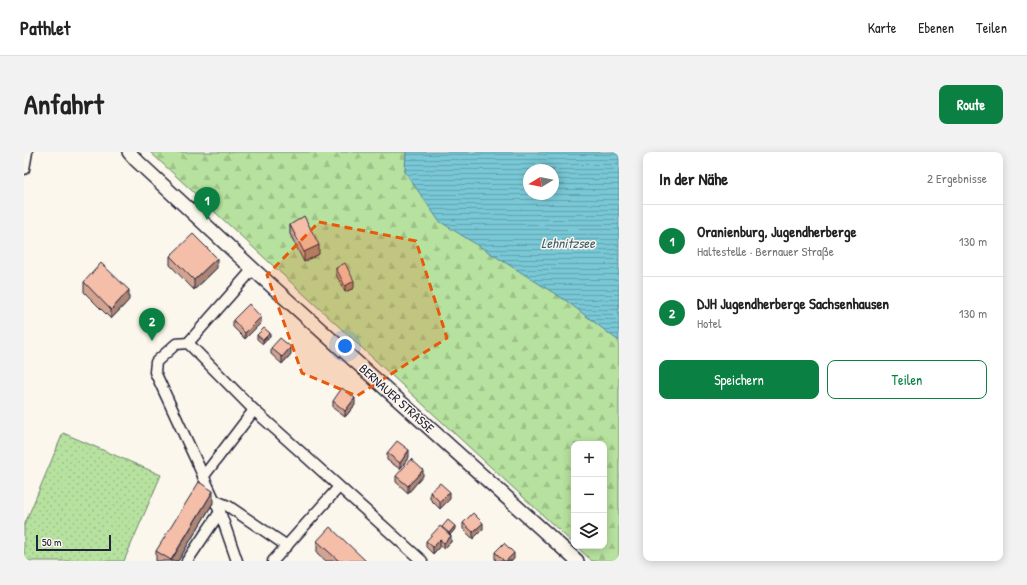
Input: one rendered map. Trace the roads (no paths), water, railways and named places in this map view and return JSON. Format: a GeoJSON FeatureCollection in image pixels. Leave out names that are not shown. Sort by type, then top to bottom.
{"type":"FeatureCollection","features":[{"type":"Feature","properties":{"kind":"main road","name":"BERNAUER STRASSE"},"geometry":{"type":"LineString","coordinates":[[129,152],[254,269],[577,561]]}},
{"type":"Feature","properties":{"kind":"street"},"geometry":{"type":"LineString","coordinates":[[24,170],[27,152]]}},
{"type":"Feature","properties":{"kind":"street"},"geometry":{"type":"LineString","coordinates":[[237,561],[220,512],[155,372],[156,362],[176,344],[188,343],[254,269]]}},
{"type":"Feature","properties":{"kind":"street"},"geometry":{"type":"LineString","coordinates":[[188,343],[254,410],[422,561]]}},
{"type":"Feature","properties":{"kind":"street"},"geometry":{"type":"LineString","coordinates":[[203,477],[254,410]]}},
{"type":"Feature","properties":{"kind":"street"},"geometry":{"type":"LineString","coordinates":[[279,559],[287,546],[338,487]]}},
{"type":"Feature","properties":{"kind":"street"},"geometry":{"type":"LineString","coordinates":[[214,500],[228,506],[287,546]]}},
{"type":"Feature","properties":{"kind":"street"},"geometry":{"type":"LineString","coordinates":[[188,561],[220,512]]}},
{"type":"Feature","properties":{"kind":"water","name":"Lehnitzsee"},"geometry":{"type":"Polygon","coordinates":[[[406,152],[619,152],[619,341],[565,300],[439,221],[405,172],[406,152]]]}},
{"type":"Feature","properties":{"kind":"place","name":"Oranienburg, Jugendherberge"},"geometry":{"type":"Point","coordinates":[207,220]}},
{"type":"Feature","properties":{"kind":"place","name":"DJH Jugendherberge Sachsenhausen"},"geometry":{"type":"Point","coordinates":[152,341]}}]}
